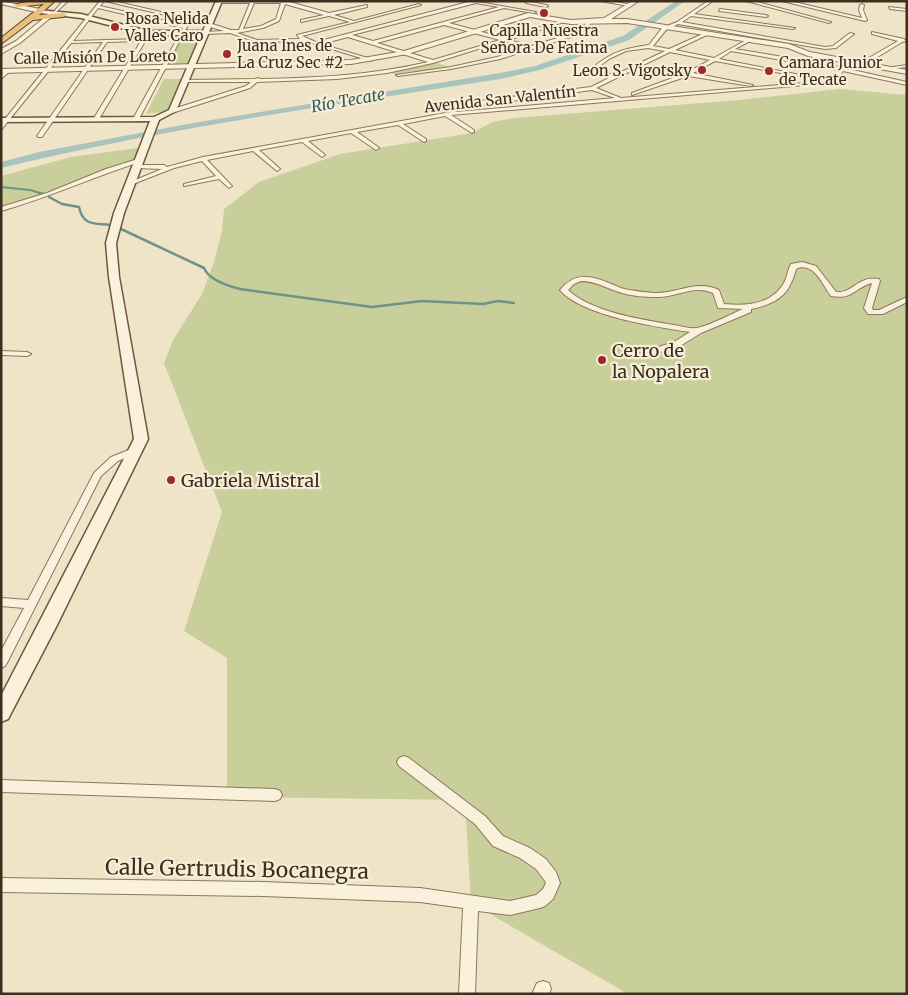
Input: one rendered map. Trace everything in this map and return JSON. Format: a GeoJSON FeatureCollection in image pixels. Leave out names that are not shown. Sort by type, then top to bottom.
{"type":"FeatureCollection","features":[{"type":"Feature","properties":{"kind":"highway"},"geometry":{"type":"LineString","coordinates":[[1,42],[32,18],[43,1]]}},
{"type":"Feature","properties":{"kind":"highway"},"geometry":{"type":"LineString","coordinates":[[17,6],[43,1]]}},
{"type":"Feature","properties":{"kind":"highway"},"geometry":{"type":"LineString","coordinates":[[1,36],[52,1]]}},
{"type":"Feature","properties":{"kind":"highway"},"geometry":{"type":"LineString","coordinates":[[32,18],[51,14],[63,15]]}},
{"type":"Feature","properties":{"kind":"main road"},"geometry":{"type":"LineString","coordinates":[[5,120],[154,118],[172,111],[219,2]]}},
{"type":"Feature","properties":{"kind":"main road"},"geometry":{"type":"LineString","coordinates":[[37,10],[51,14]]}},
{"type":"Feature","properties":{"kind":"main road"},"geometry":{"type":"LineString","coordinates":[[63,15],[88,18],[148,33],[183,30],[205,33]]}},
{"type":"Feature","properties":{"kind":"main road"},"geometry":{"type":"LineString","coordinates":[[1,714],[48,625],[141,439],[111,255],[111,243],[119,214],[132,183],[154,118]]}},
{"type":"Feature","properties":{"kind":"street"},"geometry":{"type":"LineString","coordinates":[[1,52],[18,42],[66,1]]}},
{"type":"Feature","properties":{"kind":"street"},"geometry":{"type":"LineString","coordinates":[[1,128],[5,120],[48,70],[102,1]]}},
{"type":"Feature","properties":{"kind":"street"},"geometry":{"type":"LineString","coordinates":[[107,1],[208,24],[260,42],[305,40]]}},
{"type":"Feature","properties":{"kind":"street"},"geometry":{"type":"LineString","coordinates":[[242,30],[253,1]]}},
{"type":"Feature","properties":{"kind":"street"},"geometry":{"type":"LineString","coordinates":[[603,1],[629,5]]}},
{"type":"Feature","properties":{"kind":"street"},"geometry":{"type":"LineString","coordinates":[[605,20],[636,1]]}},
{"type":"Feature","properties":{"kind":"street"},"geometry":{"type":"LineString","coordinates":[[650,46],[667,27],[678,23],[711,1]]}},
{"type":"Feature","properties":{"kind":"street"},"geometry":{"type":"LineString","coordinates":[[784,1],[864,20],[861,10],[862,5]]}},
{"type":"Feature","properties":{"kind":"street"},"geometry":{"type":"LineString","coordinates":[[1,2],[37,10]]}},
{"type":"Feature","properties":{"kind":"street"},"geometry":{"type":"LineString","coordinates":[[219,2],[284,2],[352,21]]}},
{"type":"Feature","properties":{"kind":"street"},"geometry":{"type":"LineString","coordinates":[[205,33],[232,32],[272,24],[278,20],[284,2]]}},
{"type":"Feature","properties":{"kind":"street"},"geometry":{"type":"LineString","coordinates":[[317,44],[477,2],[563,21],[627,21],[748,40],[828,48],[834,47],[852,34]]}},
{"type":"Feature","properties":{"kind":"street"},"geometry":{"type":"LineString","coordinates":[[526,2],[546,6],[531,14]]}},
{"type":"Feature","properties":{"kind":"street"},"geometry":{"type":"LineString","coordinates":[[751,2],[829,22]]}},
{"type":"Feature","properties":{"kind":"street"},"geometry":{"type":"LineString","coordinates":[[789,44],[793,28],[793,2]]}},
{"type":"Feature","properties":{"kind":"street"},"geometry":{"type":"LineString","coordinates":[[826,12],[827,3]]}},
{"type":"Feature","properties":{"kind":"street"},"geometry":{"type":"LineString","coordinates":[[369,60],[305,40],[298,36],[419,5]]}},
{"type":"Feature","properties":{"kind":"street"},"geometry":{"type":"LineString","coordinates":[[751,14],[763,5]]}},
{"type":"Feature","properties":{"kind":"street"},"geometry":{"type":"LineString","coordinates":[[302,21],[366,6]]}},
{"type":"Feature","properties":{"kind":"street"},"geometry":{"type":"LineString","coordinates":[[710,18],[724,6]]}},
{"type":"Feature","properties":{"kind":"street"},"geometry":{"type":"LineString","coordinates":[[97,7],[183,30]]}},
{"type":"Feature","properties":{"kind":"street"},"geometry":{"type":"LineString","coordinates":[[372,43],[504,7]]}},
{"type":"Feature","properties":{"kind":"street"},"geometry":{"type":"LineString","coordinates":[[890,8],[907,10]]}},
{"type":"Feature","properties":{"kind":"street"},"geometry":{"type":"LineString","coordinates":[[350,10],[372,16]]}},
{"type":"Feature","properties":{"kind":"street"},"geometry":{"type":"LineString","coordinates":[[720,10],[766,16]]}},
{"type":"Feature","properties":{"kind":"street","name":"Calle Misión De Loreto"},"geometry":{"type":"LineString","coordinates":[[3,72],[311,65],[369,60],[531,14]]}},
{"type":"Feature","properties":{"kind":"street"},"geometry":{"type":"LineString","coordinates":[[691,15],[793,28]]}},
{"type":"Feature","properties":{"kind":"street"},"geometry":{"type":"LineString","coordinates":[[420,16],[428,19]]}},
{"type":"Feature","properties":{"kind":"street"},"geometry":{"type":"LineString","coordinates":[[137,117],[189,20]]}},
{"type":"Feature","properties":{"kind":"street"},"geometry":{"type":"LineString","coordinates":[[436,21],[532,48]]}},
{"type":"Feature","properties":{"kind":"street"},"geometry":{"type":"LineString","coordinates":[[185,81],[310,78],[388,72],[563,21]]}},
{"type":"Feature","properties":{"kind":"street"},"geometry":{"type":"LineString","coordinates":[[388,72],[401,75],[486,62],[578,33],[589,22]]}},
{"type":"Feature","properties":{"kind":"street"},"geometry":{"type":"LineString","coordinates":[[678,23],[789,44],[808,54],[907,72]]}},
{"type":"Feature","properties":{"kind":"street"},"geometry":{"type":"LineString","coordinates":[[97,118],[148,33]]}},
{"type":"Feature","properties":{"kind":"street"},"geometry":{"type":"LineString","coordinates":[[874,33],[904,41]]}},
{"type":"Feature","properties":{"kind":"street"},"geometry":{"type":"LineString","coordinates":[[454,113],[451,108],[455,106],[592,88],[707,34]]}},
{"type":"Feature","properties":{"kind":"street"},"geometry":{"type":"LineString","coordinates":[[347,35],[451,68]]}},
{"type":"Feature","properties":{"kind":"street"},"geometry":{"type":"LineString","coordinates":[[70,42],[143,40]]}},
{"type":"Feature","properties":{"kind":"street"},"geometry":{"type":"LineString","coordinates":[[592,88],[622,99],[688,74],[748,40]]}},
{"type":"Feature","properties":{"kind":"street"},"geometry":{"type":"LineString","coordinates":[[40,136],[106,41]]}},
{"type":"Feature","properties":{"kind":"street"},"geometry":{"type":"LineString","coordinates":[[864,63],[904,41]]}},
{"type":"Feature","properties":{"kind":"street"},"geometry":{"type":"LineString","coordinates":[[613,78],[601,70],[598,65],[607,58],[625,50],[650,46],[670,52],[829,82],[835,79],[842,69]]}},
{"type":"Feature","properties":{"kind":"street"},"geometry":{"type":"LineString","coordinates":[[731,50],[842,69],[907,84]]}},
{"type":"Feature","properties":{"kind":"street"},"geometry":{"type":"LineString","coordinates":[[310,78],[311,65]]}},
{"type":"Feature","properties":{"kind":"street"},"geometry":{"type":"LineString","coordinates":[[888,68],[907,66]]}},
{"type":"Feature","properties":{"kind":"street"},"geometry":{"type":"LineString","coordinates":[[688,74],[766,87]]}},
{"type":"Feature","properties":{"kind":"street"},"geometry":{"type":"LineString","coordinates":[[172,111],[248,87],[258,80]]}},
{"type":"Feature","properties":{"kind":"street","name":"Avenida San Valentín"},"geometry":{"type":"LineString","coordinates":[[132,183],[172,166],[202,159],[446,114],[829,82]]}},
{"type":"Feature","properties":{"kind":"street"},"geometry":{"type":"LineString","coordinates":[[446,114],[472,131]]}},
{"type":"Feature","properties":{"kind":"street"},"geometry":{"type":"LineString","coordinates":[[399,123],[424,140]]}},
{"type":"Feature","properties":{"kind":"street"},"geometry":{"type":"LineString","coordinates":[[353,132],[376,148]]}},
{"type":"Feature","properties":{"kind":"street"},"geometry":{"type":"LineString","coordinates":[[304,141],[322,155]]}},
{"type":"Feature","properties":{"kind":"street"},"geometry":{"type":"LineString","coordinates":[[255,150],[277,169]]}},
{"type":"Feature","properties":{"kind":"street"},"geometry":{"type":"LineString","coordinates":[[202,159],[229,186]]}},
{"type":"Feature","properties":{"kind":"street"},"geometry":{"type":"LineString","coordinates":[[1,209],[50,194],[102,172],[140,160],[172,166]]}},
{"type":"Feature","properties":{"kind":"street"},"geometry":{"type":"LineString","coordinates":[[186,185],[220,177]]}},
{"type":"Feature","properties":{"kind":"street"},"geometry":{"type":"LineString","coordinates":[[640,356],[678,344],[698,330],[775,298],[787,285],[791,270],[795,265],[812,265],[833,294],[836,295],[844,295],[869,280],[876,281],[868,308],[870,312],[880,312],[907,299]]}},
{"type":"Feature","properties":{"kind":"street"},"geometry":{"type":"LineString","coordinates":[[698,330],[667,327],[605,311],[569,297],[564,290],[574,280],[583,277],[631,293],[667,295],[705,287],[716,292],[720,306],[713,318],[713,324]]}},
{"type":"Feature","properties":{"kind":"street"},"geometry":{"type":"LineString","coordinates":[[720,306],[756,307]]}},
{"type":"Feature","properties":{"kind":"street"},"geometry":{"type":"LineString","coordinates":[[1,353],[27,354]]}},
{"type":"Feature","properties":{"kind":"street"},"geometry":{"type":"LineString","coordinates":[[1,663],[97,475],[107,462],[116,456],[136,450]]}},
{"type":"Feature","properties":{"kind":"street"},"geometry":{"type":"LineString","coordinates":[[1,602],[32,604]]}},
{"type":"Feature","properties":{"kind":"street","name":"Calle Gertrudis Bocanegra"},"geometry":{"type":"LineString","coordinates":[[1,885],[384,893],[420,895],[510,908],[540,901],[548,894],[553,883],[551,877],[534,859],[498,841],[480,820],[404,762]]}},
{"type":"Feature","properties":{"kind":"street"},"geometry":{"type":"LineString","coordinates":[[1,786],[275,795]]}},
{"type":"Feature","properties":{"kind":"street"},"geometry":{"type":"LineString","coordinates":[[467,994],[471,903]]}},
{"type":"Feature","properties":{"kind":"green space"},"geometry":{"type":"Polygon","coordinates":[[[184,35],[200,35],[187,66],[166,66],[184,35]]]}},
{"type":"Feature","properties":{"kind":"green space"},"geometry":{"type":"Polygon","coordinates":[[[432,61],[452,68],[413,75],[395,75],[390,71],[432,61]]]}},
{"type":"Feature","properties":{"kind":"green space"},"geometry":{"type":"Polygon","coordinates":[[[164,79],[183,79],[169,111],[146,114],[164,79]]]}},
{"type":"Feature","properties":{"kind":"green space"},"geometry":{"type":"Polygon","coordinates":[[[840,89],[907,95],[907,994],[628,994],[471,903],[465,800],[227,797],[227,658],[184,631],[222,512],[164,363],[173,340],[202,294],[214,262],[222,231],[224,209],[259,182],[340,154],[472,133],[492,122],[515,118],[738,100],[840,89]]]}},
{"type":"Feature","properties":{"kind":"green space"},"geometry":{"type":"Polygon","coordinates":[[[145,147],[140,161],[1,209],[1,176],[71,157],[145,147]]]}},
{"type":"Feature","properties":{"kind":"waterway","name":"Río Tecate"},"geometry":{"type":"LineString","coordinates":[[1,165],[39,155],[193,126],[500,76],[537,68],[626,38],[681,1]]}},
{"type":"Feature","properties":{"kind":"waterway"},"geometry":{"type":"LineString","coordinates":[[1,187],[30,190],[43,194],[39,193]]}},
{"type":"Feature","properties":{"kind":"waterway"},"geometry":{"type":"LineString","coordinates":[[49,197],[62,204],[79,207],[86,221],[110,225]]}},
{"type":"Feature","properties":{"kind":"waterway"},"geometry":{"type":"LineString","coordinates":[[121,229],[204,268],[210,276],[219,282],[240,289],[372,307],[422,301],[483,304],[498,301],[514,303]]}},
{"type":"Feature","properties":{"kind":"place","name":"Capilla Nuestra Señora De Fatima"},"geometry":{"type":"Point","coordinates":[544,13]}},
{"type":"Feature","properties":{"kind":"place","name":"Rosa Nelida Valles Caro"},"geometry":{"type":"Point","coordinates":[115,27]}},
{"type":"Feature","properties":{"kind":"place","name":"Juana Ines de La Cruz Sec #2"},"geometry":{"type":"Point","coordinates":[227,54]}},
{"type":"Feature","properties":{"kind":"place","name":"Leon S. Vigotsky"},"geometry":{"type":"Point","coordinates":[702,70]}},
{"type":"Feature","properties":{"kind":"place","name":"Camara Junior de Tecate"},"geometry":{"type":"Point","coordinates":[769,71]}},
{"type":"Feature","properties":{"kind":"place","name":"Cerro de la Nopalera"},"geometry":{"type":"Point","coordinates":[602,360]}},
{"type":"Feature","properties":{"kind":"place","name":"Gabriela Mistral"},"geometry":{"type":"Point","coordinates":[171,480]}}]}
